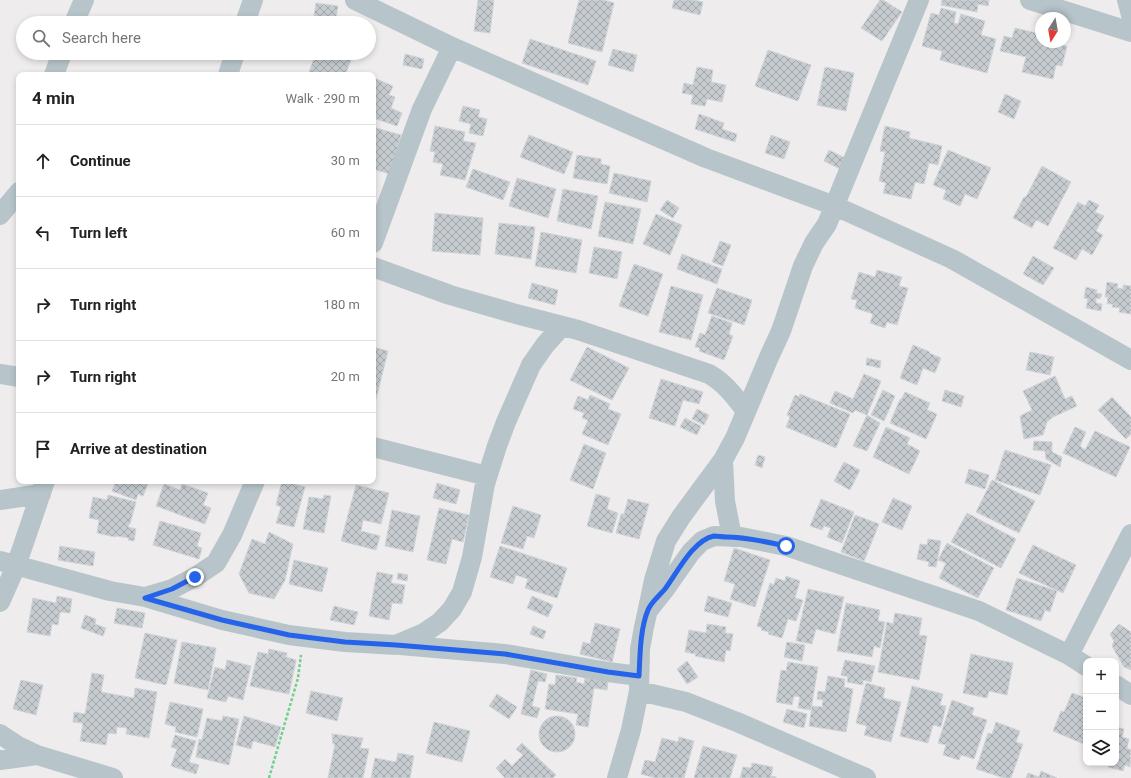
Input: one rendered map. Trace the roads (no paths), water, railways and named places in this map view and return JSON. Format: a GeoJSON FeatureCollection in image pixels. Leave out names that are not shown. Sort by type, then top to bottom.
{"type":"FeatureCollection","features":[{"type":"Feature","properties":{"kind":"street"},"geometry":{"type":"LineString","coordinates":[[77,16],[84,0]]}},
{"type":"Feature","properties":{"kind":"street"},"geometry":{"type":"LineString","coordinates":[[247,16],[253,0]]}},
{"type":"Feature","properties":{"kind":"street"},"geometry":{"type":"LineString","coordinates":[[355,0],[452,47],[706,158],[835,206],[952,259],[1131,360]]}},
{"type":"Feature","properties":{"kind":"street"},"geometry":{"type":"LineString","coordinates":[[616,778],[631,730],[639,684],[640,649],[644,627],[654,580],[666,541],[680,517],[724,460],[735,438],[781,331],[803,266],[814,243],[827,224],[835,206],[918,0]]}},
{"type":"Feature","properties":{"kind":"street"},"geometry":{"type":"LineString","coordinates":[[1030,0],[1131,32]]}},
{"type":"Feature","properties":{"kind":"street"},"geometry":{"type":"LineString","coordinates":[[1126,0],[1131,15]]}},
{"type":"Feature","properties":{"kind":"street"},"geometry":{"type":"LineString","coordinates":[[376,235],[422,110],[452,47]]}},
{"type":"Feature","properties":{"kind":"street"},"geometry":{"type":"LineString","coordinates":[[55,72],[59,60]]}},
{"type":"Feature","properties":{"kind":"street"},"geometry":{"type":"LineString","coordinates":[[229,72],[233,60]]}},
{"type":"Feature","properties":{"kind":"street"},"geometry":{"type":"LineString","coordinates":[[0,215],[16,196]]}},
{"type":"Feature","properties":{"kind":"street"},"geometry":{"type":"LineString","coordinates":[[376,269],[450,295],[578,330],[709,374],[718,379],[728,388],[746,411]]}},
{"type":"Feature","properties":{"kind":"street"},"geometry":{"type":"LineString","coordinates":[[396,645],[424,633],[440,622],[452,609],[462,592],[472,557],[487,476],[506,422],[531,365],[545,345],[562,326]]}},
{"type":"Feature","properties":{"kind":"street"},"geometry":{"type":"LineString","coordinates":[[0,374],[16,377]]}},
{"type":"Feature","properties":{"kind":"street"},"geometry":{"type":"LineString","coordinates":[[376,448],[487,476]]}},
{"type":"Feature","properties":{"kind":"street"},"geometry":{"type":"LineString","coordinates":[[724,460],[725,501],[732,537]]}},
{"type":"Feature","properties":{"kind":"street"},"geometry":{"type":"LineString","coordinates":[[145,598],[172,589],[195,577],[216,563],[232,535],[254,484]]}},
{"type":"Feature","properties":{"kind":"street"},"geometry":{"type":"LineString","coordinates":[[0,500],[43,487]]}},
{"type":"Feature","properties":{"kind":"street"},"geometry":{"type":"LineString","coordinates":[[0,602],[8,563],[43,487]]}},
{"type":"Feature","properties":{"kind":"street"},"geometry":{"type":"LineString","coordinates":[[1069,655],[1131,534]]}},
{"type":"Feature","properties":{"kind":"street"},"geometry":{"type":"LineString","coordinates":[[648,609],[665,589],[691,552],[702,541],[714,536],[741,538],[786,546],[979,611],[1069,655],[1083,664]]}},
{"type":"Feature","properties":{"kind":"street"},"geometry":{"type":"LineString","coordinates":[[8,563],[110,591],[145,598],[222,620],[289,635],[345,642],[505,654],[608,672],[736,722],[866,778]]}},
{"type":"Feature","properties":{"kind":"street"},"geometry":{"type":"LineString","coordinates":[[1119,687],[1131,695]]}},
{"type":"Feature","properties":{"kind":"street"},"geometry":{"type":"LineString","coordinates":[[0,734],[18,746],[68,771],[113,778]]}},
{"type":"Feature","properties":{"kind":"street"},"geometry":{"type":"LineString","coordinates":[[0,760],[37,755]]}}]}
